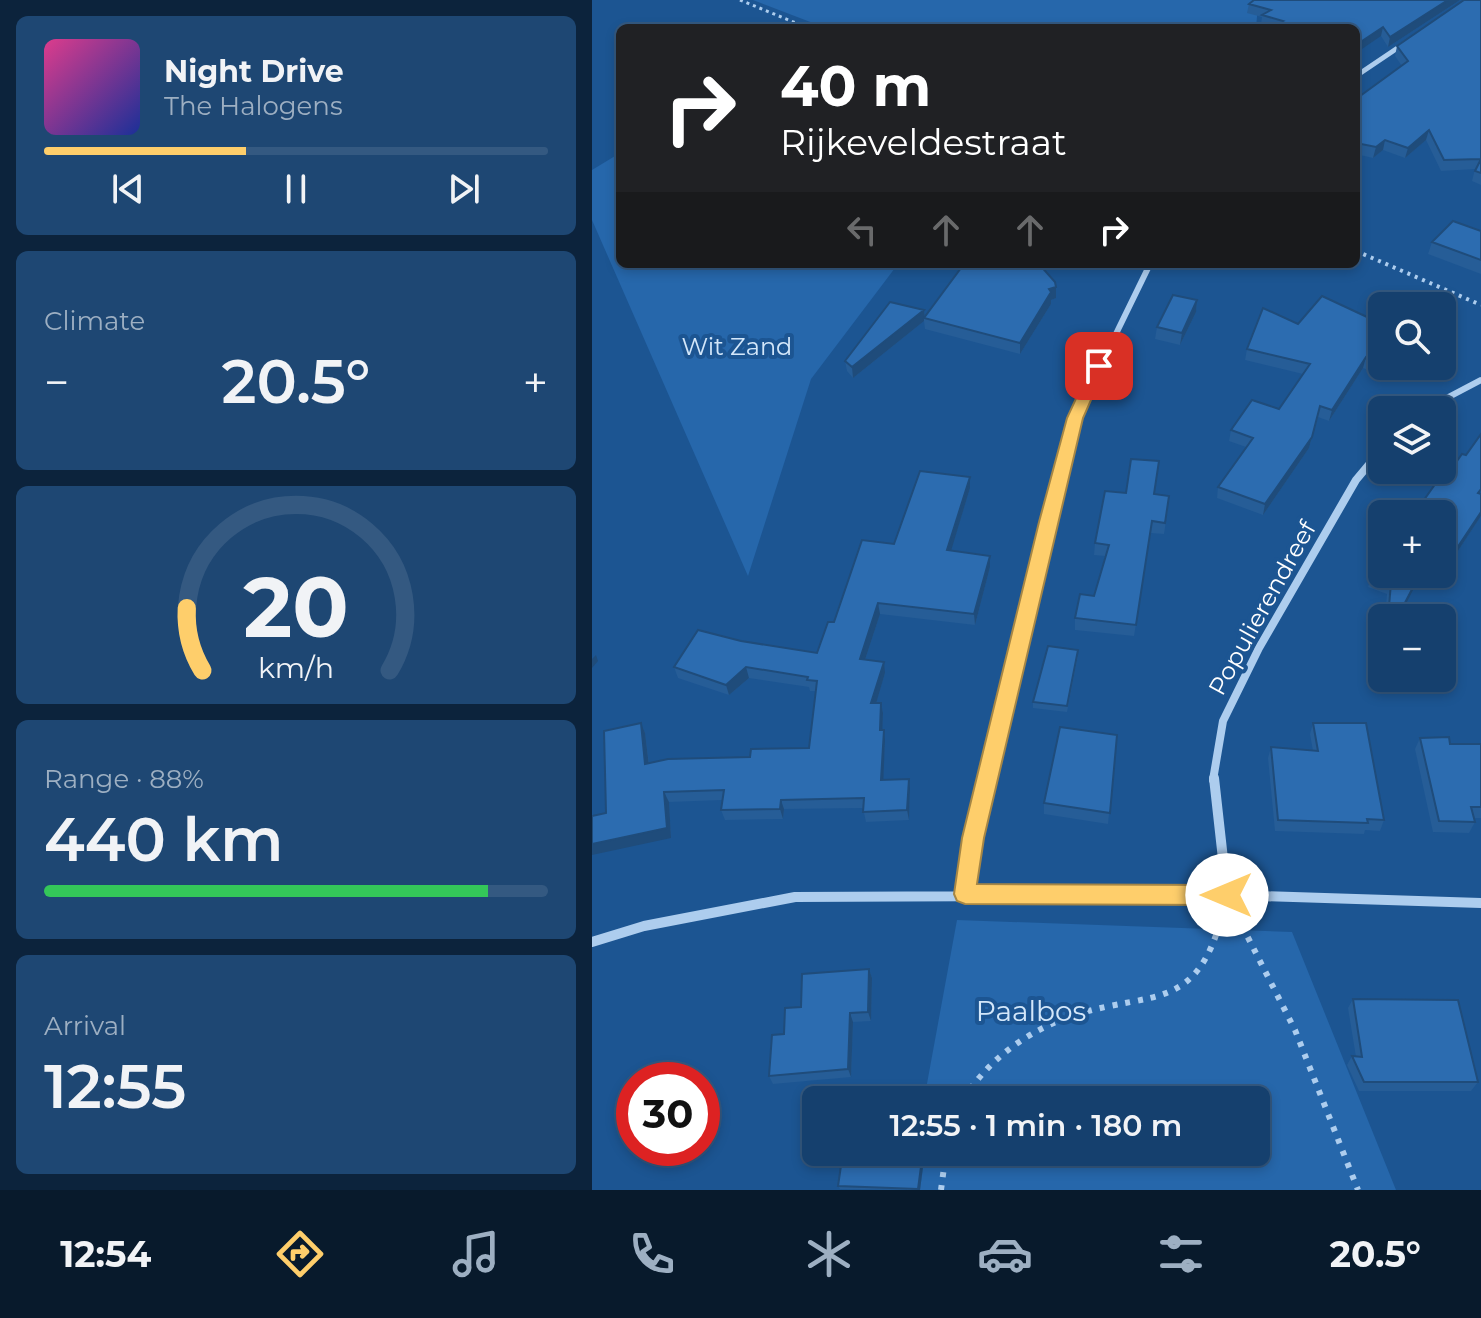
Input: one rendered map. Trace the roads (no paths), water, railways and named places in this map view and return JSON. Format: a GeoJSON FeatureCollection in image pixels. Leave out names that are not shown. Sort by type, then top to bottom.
{"type":"FeatureCollection","features":[{"type":"Feature","properties":{"kind":"street"},"geometry":{"type":"LineString","coordinates":[[1360,73],[1417,34]]}},
{"type":"Feature","properties":{"kind":"street"},"geometry":{"type":"LineString","coordinates":[[965,894],[973,838],[1075,418],[1148,268]]}},
{"type":"Feature","properties":{"kind":"street"},"geometry":{"type":"LineString","coordinates":[[1451,396],[1481,380]]}},
{"type":"Feature","properties":{"kind":"street","name":"Populierendreef"},"geometry":{"type":"LineString","coordinates":[[1227,895],[1213,783],[1223,721],[1259,648],[1356,480],[1368,466]]}},
{"type":"Feature","properties":{"kind":"street"},"geometry":{"type":"LineString","coordinates":[[592,942],[644,926],[795,897],[1227,895],[1481,903]]}},
{"type":"Feature","properties":{"kind":"park label","name":"Wit Zand"},"geometry":{"type":"Point","coordinates":[737,346]}},
{"type":"Feature","properties":{"kind":"park label","name":"Paalbos"},"geometry":{"type":"Point","coordinates":[1031,1011]}}]}
